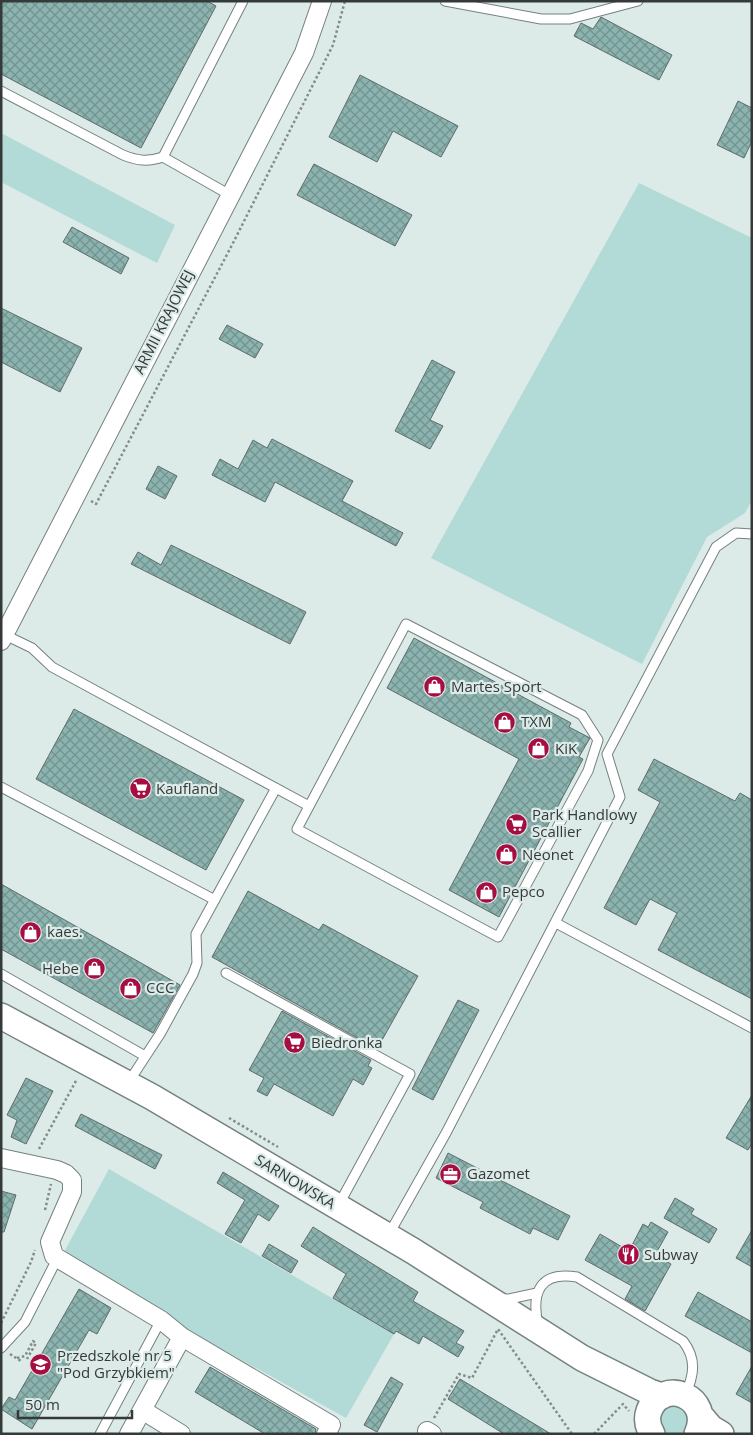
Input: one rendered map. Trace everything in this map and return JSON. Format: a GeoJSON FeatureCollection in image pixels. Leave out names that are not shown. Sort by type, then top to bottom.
{"type":"FeatureCollection","features":[{"type":"Feature","properties":{"kind":"main road","name":"SARNOWSKA"},"geometry":{"type":"LineString","coordinates":[[1,1016],[128,1083],[388,1237],[582,1358],[650,1392],[656,1411]]}},
{"type":"Feature","properties":{"kind":"main road"},"geometry":{"type":"LineString","coordinates":[[656,1411],[695,1403],[699,1424],[721,1434]]}},
{"type":"Feature","properties":{"kind":"street","name":"ARMII KRAJOWEJ"},"geometry":{"type":"LineString","coordinates":[[3,638],[304,53],[322,1]]}},
{"type":"Feature","properties":{"kind":"street"},"geometry":{"type":"LineString","coordinates":[[1,1158],[62,1172],[73,1182],[70,1198],[51,1237],[51,1252],[57,1260],[161,1320],[182,1337],[331,1425],[326,1434]]}},
{"type":"Feature","properties":{"kind":"street"},"geometry":{"type":"LineString","coordinates":[[129,1434],[182,1337]]}},
{"type":"Feature","properties":{"kind":"street"},"geometry":{"type":"LineString","coordinates":[[142,1410],[181,1434]]}},
{"type":"Feature","properties":{"kind":"lane"},"geometry":{"type":"LineString","coordinates":[[1,91],[123,155],[137,160],[151,161],[163,157],[243,1]]}},
{"type":"Feature","properties":{"kind":"lane"},"geometry":{"type":"LineString","coordinates":[[445,1],[541,19],[570,19],[638,1]]}},
{"type":"Feature","properties":{"kind":"lane"},"geometry":{"type":"LineString","coordinates":[[163,157],[230,195]]}},
{"type":"Feature","properties":{"kind":"lane"},"geometry":{"type":"LineString","coordinates":[[388,1237],[556,923],[620,797],[608,754],[716,546],[736,533],[752,534]]}},
{"type":"Feature","properties":{"kind":"lane"},"geometry":{"type":"LineString","coordinates":[[406,624],[582,715],[598,740],[588,770],[498,937],[297,829],[309,806],[406,624]]}},
{"type":"Feature","properties":{"kind":"lane"},"geometry":{"type":"LineString","coordinates":[[3,638],[32,648],[52,667],[309,806]]}},
{"type":"Feature","properties":{"kind":"lane"},"geometry":{"type":"LineString","coordinates":[[1,787],[215,900]]}},
{"type":"Feature","properties":{"kind":"lane"},"geometry":{"type":"LineString","coordinates":[[128,1083],[160,1034],[193,974],[197,963],[196,934],[276,788]]}},
{"type":"Feature","properties":{"kind":"lane"},"geometry":{"type":"LineString","coordinates":[[556,923],[752,1028]]}},
{"type":"Feature","properties":{"kind":"lane"},"geometry":{"type":"LineString","coordinates":[[226,973],[410,1074],[337,1207]]}},
{"type":"Feature","properties":{"kind":"lane"},"geometry":{"type":"LineString","coordinates":[[1,974],[146,1056]]}},
{"type":"Feature","properties":{"kind":"lane"},"geometry":{"type":"LineString","coordinates":[[1,1348],[25,1322],[57,1260]]}},
{"type":"Feature","properties":{"kind":"lane"},"geometry":{"type":"LineString","coordinates":[[539,1330],[536,1318],[537,1293],[549,1278],[561,1274],[577,1277],[678,1337],[690,1351],[693,1364],[692,1375],[656,1411]]}},
{"type":"Feature","properties":{"kind":"lane"},"geometry":{"type":"LineString","coordinates":[[488,1298],[509,1299],[537,1293]]}},
{"type":"Feature","properties":{"kind":"lane"},"geometry":{"type":"LineString","coordinates":[[100,1434],[161,1320]]}},
{"type":"Feature","properties":{"kind":"path"},"geometry":{"type":"LineString","coordinates":[[96,504],[232,245],[333,45],[346,1]]}},
{"type":"Feature","properties":{"kind":"path"},"geometry":{"type":"LineString","coordinates":[[33,1166],[37,1153],[78,1077],[70,1073]]}},
{"type":"Feature","properties":{"kind":"path"},"geometry":{"type":"LineString","coordinates":[[44,1215],[53,1178]]}},
{"type":"Feature","properties":{"kind":"path"},"geometry":{"type":"LineString","coordinates":[[1,1323],[32,1262],[36,1243]]}},
{"type":"Feature","properties":{"kind":"path"},"geometry":{"type":"LineString","coordinates":[[429,1432],[459,1374],[472,1378],[498,1329],[572,1434]]}},
{"type":"Feature","properties":{"kind":"path"},"geometry":{"type":"LineString","coordinates":[[17,1358],[25,1356],[33,1341],[36,1343],[27,1359]]}},
{"type":"Feature","properties":{"kind":"path"},"geometry":{"type":"LineString","coordinates":[[594,1434],[623,1404],[656,1411]]}},
{"type":"Feature","properties":{"kind":"shaded area"},"geometry":{"type":"Polygon","coordinates":[[[1,133],[175,225],[157,263],[1,182],[1,133]]]}},
{"type":"Feature","properties":{"kind":"shaded area"},"geometry":{"type":"Polygon","coordinates":[[[639,183],[752,238],[752,500],[745,513],[707,537],[642,664],[431,558],[639,183]]]}},
{"type":"Feature","properties":{"kind":"shaded area"},"geometry":{"type":"Polygon","coordinates":[[[109,1169],[394,1334],[346,1418],[179,1325],[63,1254],[109,1169]]]}},
{"type":"Feature","properties":{"kind":"shaded area"},"geometry":{"type":"Polygon","coordinates":[[[673,1403],[688,1406],[690,1434],[664,1433],[661,1415],[673,1403]]]}},
{"type":"Feature","properties":{"kind":"building"},"geometry":{"type":"Polygon","coordinates":[[[1,1],[207,1],[216,6],[141,148],[1,74],[1,1]]]}},
{"type":"Feature","properties":{"kind":"building"},"geometry":{"type":"Polygon","coordinates":[[[601,17],[672,55],[659,80],[574,36],[581,23],[593,29],[601,17]]]}},
{"type":"Feature","properties":{"kind":"building"},"geometry":{"type":"Polygon","coordinates":[[[360,75],[458,126],[441,157],[393,131],[377,162],[329,137],[360,75]]]}},
{"type":"Feature","properties":{"kind":"building"},"geometry":{"type":"Polygon","coordinates":[[[738,101],[752,108],[752,141],[744,158],[717,145],[738,101]]]}},
{"type":"Feature","properties":{"kind":"building"},"geometry":{"type":"Polygon","coordinates":[[[314,164],[412,215],[395,246],[297,195],[314,164]]]}},
{"type":"Feature","properties":{"kind":"building"},"geometry":{"type":"Polygon","coordinates":[[[72,227],[129,258],[121,274],[63,242],[72,227]]]}},
{"type":"Feature","properties":{"kind":"building"},"geometry":{"type":"Polygon","coordinates":[[[1,308],[82,348],[60,392],[1,362],[1,308]]]}},
{"type":"Feature","properties":{"kind":"building"},"geometry":{"type":"Polygon","coordinates":[[[227,325],[263,344],[255,358],[219,339],[227,325]]]}},
{"type":"Feature","properties":{"kind":"building"},"geometry":{"type":"Polygon","coordinates":[[[432,360],[455,372],[430,420],[443,426],[430,449],[395,431],[432,360]]]}},
{"type":"Feature","properties":{"kind":"building"},"geometry":{"type":"Polygon","coordinates":[[[272,439],[353,481],[342,501],[403,533],[396,546],[275,482],[265,502],[212,475],[220,459],[238,469],[253,440],[267,448],[272,439]]]}},
{"type":"Feature","properties":{"kind":"building"},"geometry":{"type":"Polygon","coordinates":[[[158,466],[177,476],[165,499],[146,489],[158,466]]]}},
{"type":"Feature","properties":{"kind":"building"},"geometry":{"type":"Polygon","coordinates":[[[171,545],[306,612],[290,644],[131,564],[138,552],[161,565],[171,545]]]}},
{"type":"Feature","properties":{"kind":"building","name":"Park Handlowy Scallier"},"geometry":{"type":"Polygon","coordinates":[[[414,638],[571,723],[569,727],[590,738],[579,757],[583,759],[499,917],[449,890],[519,759],[387,688],[414,638]]]}},
{"type":"Feature","properties":{"kind":"building","name":"Kaufland"},"geometry":{"type":"Polygon","coordinates":[[[74,709],[244,800],[206,870],[36,779],[74,709]]]}},
{"type":"Feature","properties":{"kind":"building"},"geometry":{"type":"Polygon","coordinates":[[[654,759],[735,801],[740,793],[752,800],[752,999],[658,950],[677,913],[650,899],[636,925],[604,908],[660,802],[638,790],[654,759]]]}},
{"type":"Feature","properties":{"kind":"building"},"geometry":{"type":"Polygon","coordinates":[[[1,884],[180,985],[153,1033],[1,949],[1,884]]]}},
{"type":"Feature","properties":{"kind":"building"},"geometry":{"type":"Polygon","coordinates":[[[248,891],[319,930],[323,924],[418,976],[377,1049],[212,957],[248,891]]]}},
{"type":"Feature","properties":{"kind":"building"},"geometry":{"type":"Polygon","coordinates":[[[458,1000],[479,1010],[433,1100],[412,1089],[458,1000]]]}},
{"type":"Feature","properties":{"kind":"building","name":"Biedronka"},"geometry":{"type":"Polygon","coordinates":[[[282,1011],[371,1060],[368,1066],[372,1068],[363,1085],[353,1079],[333,1116],[274,1084],[267,1096],[257,1091],[264,1078],[249,1070],[282,1011]]]}},
{"type":"Feature","properties":{"kind":"building"},"geometry":{"type":"Polygon","coordinates":[[[26,1078],[53,1091],[26,1144],[11,1137],[17,1120],[7,1115],[26,1078]]]}},
{"type":"Feature","properties":{"kind":"building"},"geometry":{"type":"Polygon","coordinates":[[[752,1095],[752,1143],[748,1150],[726,1138],[752,1095]]]}},
{"type":"Feature","properties":{"kind":"building"},"geometry":{"type":"Polygon","coordinates":[[[81,1114],[162,1155],[155,1169],[75,1126],[81,1114]]]}},
{"type":"Feature","properties":{"kind":"building"},"geometry":{"type":"Polygon","coordinates":[[[448,1153],[570,1216],[558,1240],[533,1228],[530,1234],[480,1208],[483,1202],[436,1178],[448,1153]]]}},
{"type":"Feature","properties":{"kind":"building"},"geometry":{"type":"Polygon","coordinates":[[[223,1172],[279,1206],[269,1221],[258,1214],[241,1243],[225,1234],[245,1200],[217,1183],[223,1172]]]}},
{"type":"Feature","properties":{"kind":"building"},"geometry":{"type":"Polygon","coordinates":[[[1,1191],[16,1195],[4,1232],[1,1232],[1,1191]]]}},
{"type":"Feature","properties":{"kind":"building"},"geometry":{"type":"Polygon","coordinates":[[[675,1198],[694,1209],[691,1214],[717,1229],[709,1243],[664,1218],[675,1198]]]}},
{"type":"Feature","properties":{"kind":"building"},"geometry":{"type":"Polygon","coordinates":[[[651,1222],[668,1232],[655,1255],[671,1264],[645,1311],[625,1299],[632,1286],[585,1260],[600,1234],[629,1251],[643,1224],[648,1227],[651,1222]]]}},
{"type":"Feature","properties":{"kind":"building"},"geometry":{"type":"Polygon","coordinates":[[[313,1227],[418,1292],[413,1301],[464,1331],[456,1343],[464,1347],[458,1357],[423,1336],[419,1344],[396,1331],[394,1334],[333,1298],[346,1274],[301,1246],[313,1227]]]}},
{"type":"Feature","properties":{"kind":"building"},"geometry":{"type":"Polygon","coordinates":[[[752,1230],[752,1267],[736,1258],[752,1230]]]}},
{"type":"Feature","properties":{"kind":"building"},"geometry":{"type":"Polygon","coordinates":[[[269,1244],[298,1261],[291,1273],[262,1256],[269,1244]]]}},
{"type":"Feature","properties":{"kind":"building"},"geometry":{"type":"Polygon","coordinates":[[[79,1289],[111,1308],[97,1334],[89,1330],[32,1429],[1,1409],[9,1397],[15,1400],[79,1289]]]}},
{"type":"Feature","properties":{"kind":"building"},"geometry":{"type":"Polygon","coordinates":[[[698,1292],[752,1322],[752,1353],[685,1316],[698,1292]]]}},
{"type":"Feature","properties":{"kind":"building"},"geometry":{"type":"Polygon","coordinates":[[[752,1366],[752,1403],[736,1394],[752,1366]]]}},
{"type":"Feature","properties":{"kind":"building"},"geometry":{"type":"Polygon","coordinates":[[[210,1367],[316,1429],[315,1434],[265,1434],[195,1392],[210,1367]]]}},
{"type":"Feature","properties":{"kind":"building"},"geometry":{"type":"Polygon","coordinates":[[[391,1377],[403,1384],[377,1432],[364,1425],[391,1377]]]}},
{"type":"Feature","properties":{"kind":"building"},"geometry":{"type":"Polygon","coordinates":[[[460,1379],[551,1434],[504,1434],[448,1399],[460,1379]]]}},
{"type":"Feature","properties":{"kind":"place","name":"Martes Sport"},"geometry":{"type":"Point","coordinates":[435,687]}},
{"type":"Feature","properties":{"kind":"place","name":"TXM"},"geometry":{"type":"Point","coordinates":[505,722]}},
{"type":"Feature","properties":{"kind":"place","name":"KiK"},"geometry":{"type":"Point","coordinates":[539,749]}},
{"type":"Feature","properties":{"kind":"place","name":"Kaufland"},"geometry":{"type":"Point","coordinates":[140,789]}},
{"type":"Feature","properties":{"kind":"place","name":"Park Handlowy Scallier"},"geometry":{"type":"Point","coordinates":[516,824]}},
{"type":"Feature","properties":{"kind":"place","name":"Neonet"},"geometry":{"type":"Point","coordinates":[506,855]}},
{"type":"Feature","properties":{"kind":"place","name":"Pepco"},"geometry":{"type":"Point","coordinates":[486,892]}},
{"type":"Feature","properties":{"kind":"place","name":"kaes."},"geometry":{"type":"Point","coordinates":[31,932]}},
{"type":"Feature","properties":{"kind":"place","name":"Hebe"},"geometry":{"type":"Point","coordinates":[95,969]}},
{"type":"Feature","properties":{"kind":"place","name":"CCC"},"geometry":{"type":"Point","coordinates":[130,988]}},
{"type":"Feature","properties":{"kind":"place","name":"Biedronka"},"geometry":{"type":"Point","coordinates":[295,1043]}},
{"type":"Feature","properties":{"kind":"place","name":"Gazomet"},"geometry":{"type":"Point","coordinates":[451,1174]}},
{"type":"Feature","properties":{"kind":"place","name":"Subway"},"geometry":{"type":"Point","coordinates":[628,1255]}},
{"type":"Feature","properties":{"kind":"place","name":"Przedszkole nr 5 \"Pod Grzybkiem\""},"geometry":{"type":"Point","coordinates":[41,1365]}}]}
